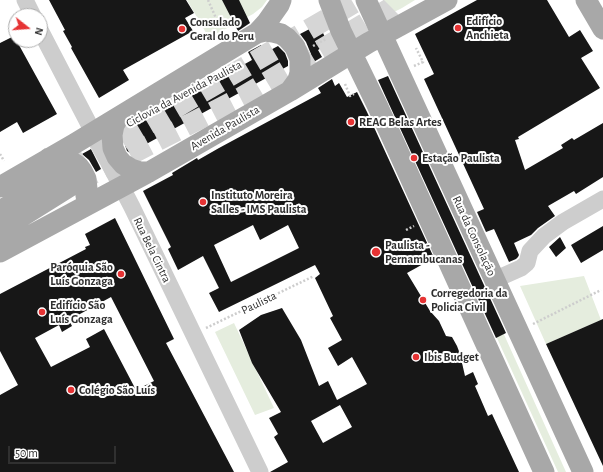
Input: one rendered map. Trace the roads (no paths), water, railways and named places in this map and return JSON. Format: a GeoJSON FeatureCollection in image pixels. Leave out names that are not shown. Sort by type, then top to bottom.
{"type":"FeatureCollection","features":[{"type":"Feature","properties":{"kind":"main road"},"geometry":{"type":"LineString","coordinates":[[0,187],[119,117],[256,33],[267,22],[281,0]]}},
{"type":"Feature","properties":{"kind":"main road"},"geometry":{"type":"LineString","coordinates":[[329,0],[341,31],[429,219],[544,472]]}},
{"type":"Feature","properties":{"kind":"main road","name":"Rua da Consolação"},"geometry":{"type":"LineString","coordinates":[[366,0],[583,472]]}},
{"type":"Feature","properties":{"kind":"main road","name":"Avenida Paulista"},"geometry":{"type":"LineString","coordinates":[[0,252],[149,172],[290,91],[428,7],[447,0]]}},
{"type":"Feature","properties":{"kind":"main road"},"geometry":{"type":"LineString","coordinates":[[586,0],[603,29]]}},
{"type":"Feature","properties":{"kind":"main road"},"geometry":{"type":"LineString","coordinates":[[256,33],[265,31],[281,34],[292,42],[299,53],[300,73],[298,80],[290,91]]}},
{"type":"Feature","properties":{"kind":"main road"},"geometry":{"type":"LineString","coordinates":[[119,117],[114,125],[112,135],[113,148],[117,157],[123,164],[131,169],[140,172],[149,172]]}},
{"type":"Feature","properties":{"kind":"main road"},"geometry":{"type":"LineString","coordinates":[[49,158],[61,158],[71,161],[79,167],[84,175],[87,184],[86,194],[83,203],[77,210]]}},
{"type":"Feature","properties":{"kind":"main road"},"geometry":{"type":"LineString","coordinates":[[0,211],[72,177],[0,230]]}},
{"type":"Feature","properties":{"kind":"street","name":"Rua Bela Cintra"},"geometry":{"type":"LineString","coordinates":[[48,45],[122,187],[260,472]]}},
{"type":"Feature","properties":{"kind":"street"},"geometry":{"type":"LineString","coordinates":[[494,280],[521,268],[527,263],[530,250],[544,236],[563,222],[603,199]]}},
{"type":"Feature","properties":{"kind":"tunnel"},"geometry":{"type":"LineString","coordinates":[[68,171],[359,0]]}},
{"type":"Feature","properties":{"kind":"tunnel"},"geometry":{"type":"LineString","coordinates":[[75,183],[242,97],[389,9],[398,0]]}},
{"type":"Feature","properties":{"kind":"place","name":"Edifício Anchieta"},"geometry":{"type":"Point","coordinates":[458,28]}},
{"type":"Feature","properties":{"kind":"place","name":"Consulado Geral do Peru"},"geometry":{"type":"Point","coordinates":[182,29]}},
{"type":"Feature","properties":{"kind":"place","name":"REAG Belas Artes"},"geometry":{"type":"Point","coordinates":[351,122]}},
{"type":"Feature","properties":{"kind":"place","name":"Estação Paulista"},"geometry":{"type":"Point","coordinates":[414,158]}},
{"type":"Feature","properties":{"kind":"place","name":"Instituto Moreira Salles - IMS Paulista"},"geometry":{"type":"Point","coordinates":[203,202]}},
{"type":"Feature","properties":{"kind":"place","name":"Paulista - Pernambucanas"},"geometry":{"type":"Point","coordinates":[376,252]}},
{"type":"Feature","properties":{"kind":"place","name":"Paróquia São Luís Gonzaga"},"geometry":{"type":"Point","coordinates":[121,274]}},
{"type":"Feature","properties":{"kind":"place","name":"Corregedoria da Policia Civil"},"geometry":{"type":"Point","coordinates":[423,300]}},
{"type":"Feature","properties":{"kind":"place","name":"Edifício São Luís Gonzaga"},"geometry":{"type":"Point","coordinates":[42,312]}},
{"type":"Feature","properties":{"kind":"place","name":"Ibis Budget"},"geometry":{"type":"Point","coordinates":[416,357]}},
{"type":"Feature","properties":{"kind":"place","name":"Colégio São Luís"},"geometry":{"type":"Point","coordinates":[71,390]}}]}
